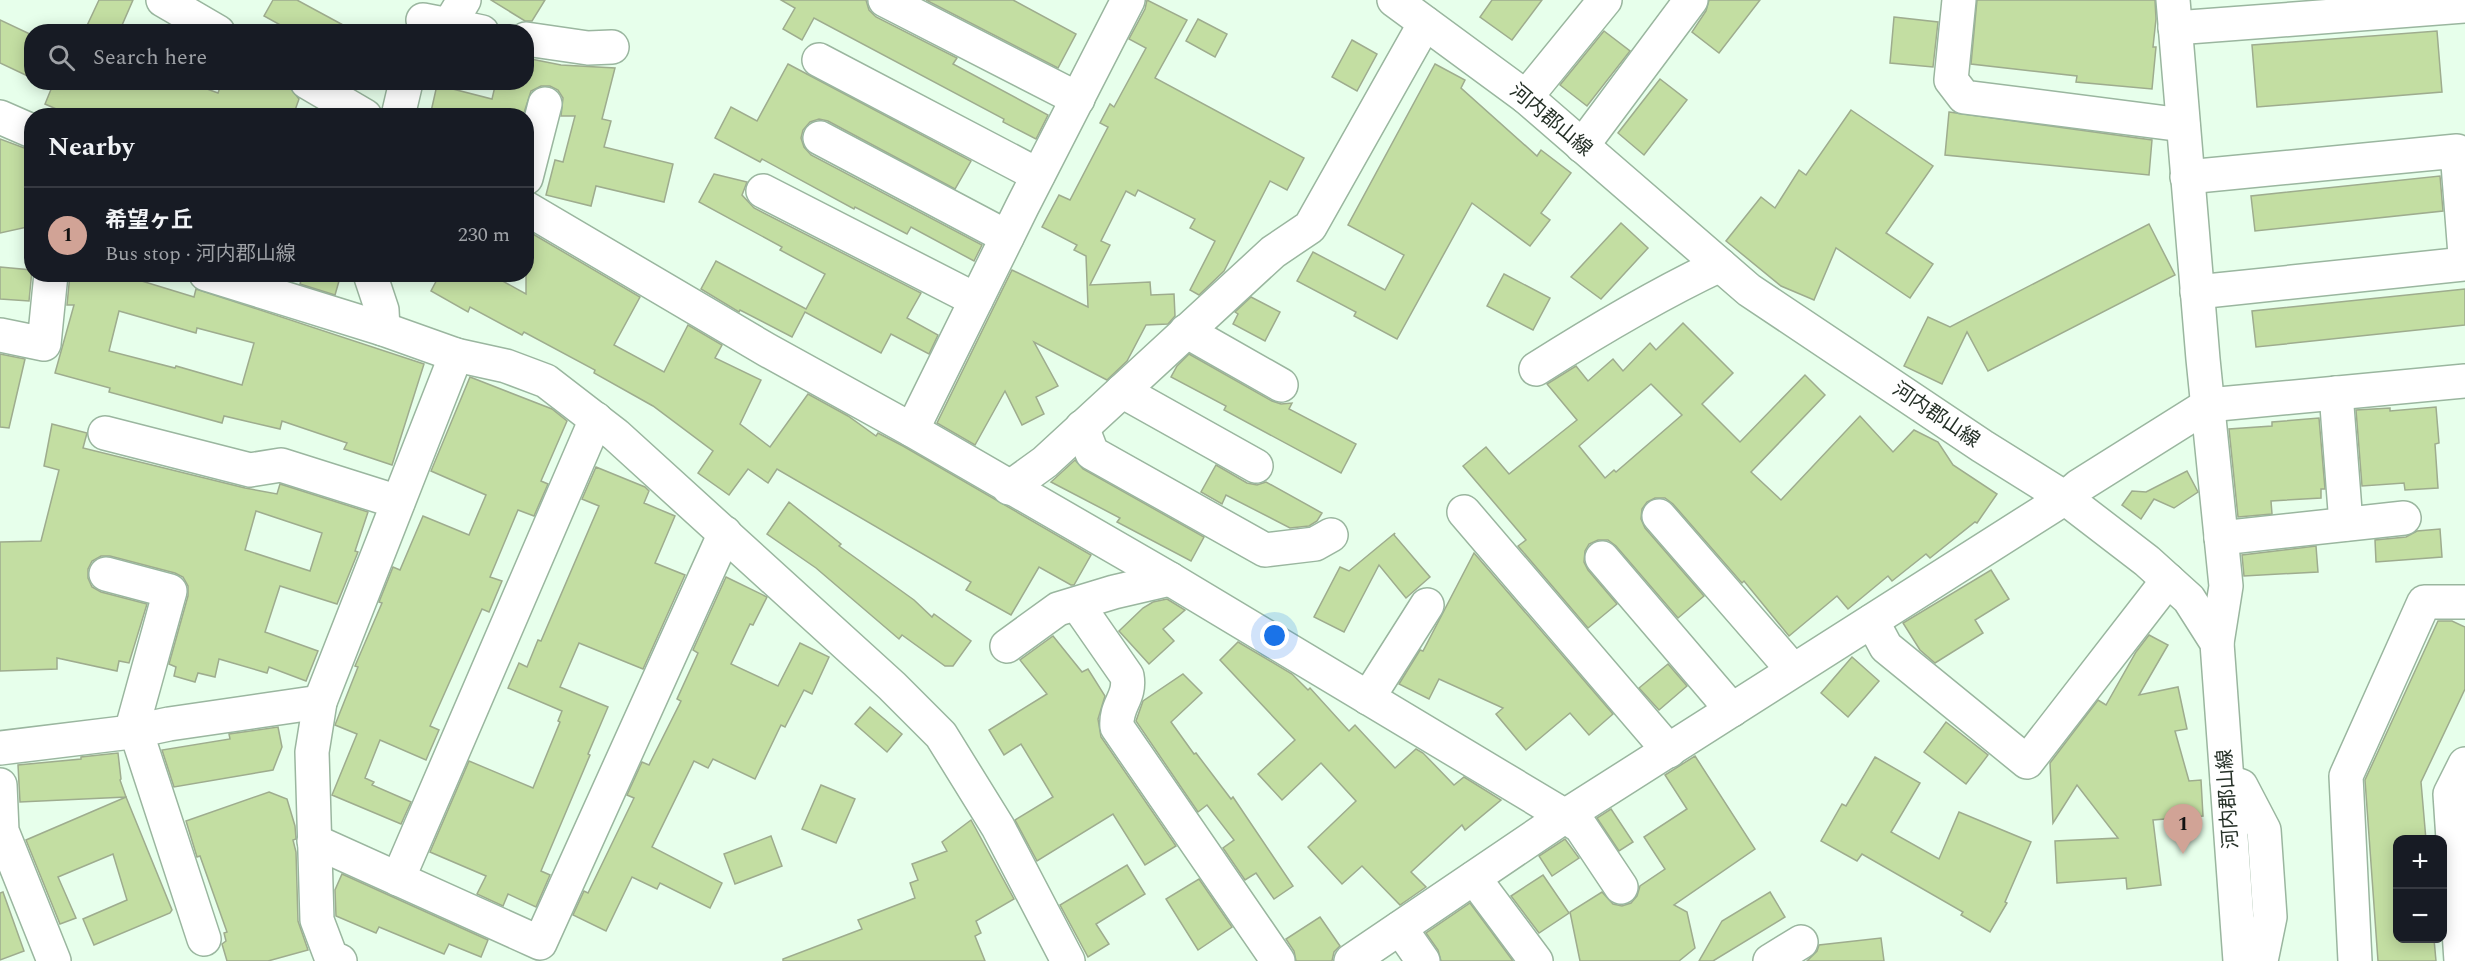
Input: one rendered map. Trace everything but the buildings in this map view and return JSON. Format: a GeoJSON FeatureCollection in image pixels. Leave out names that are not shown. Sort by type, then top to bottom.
{"type":"FeatureCollection","features":[{"type":"Feature","properties":{"kind":"street"},"geometry":{"type":"LineString","coordinates":[[163,0],[204,24]]}},
{"type":"Feature","properties":{"kind":"street"},"geometry":{"type":"LineString","coordinates":[[885,0],[1078,99]]}},
{"type":"Feature","properties":{"kind":"street"},"geometry":{"type":"LineString","coordinates":[[912,430],[1038,175],[1128,0]]}},
{"type":"Feature","properties":{"kind":"street","name":"河内郡山線"},"geometry":{"type":"LineString","coordinates":[[1394,0],[1526,97],[1749,290],[1982,446],[2065,498],[2189,599],[2217,643],[2240,961]]}},
{"type":"Feature","properties":{"kind":"street"},"geometry":{"type":"LineString","coordinates":[[1526,97],[1605,0]]}},
{"type":"Feature","properties":{"kind":"street"},"geometry":{"type":"LineString","coordinates":[[1582,146],[1691,0]]}},
{"type":"Feature","properties":{"kind":"street"},"geometry":{"type":"LineString","coordinates":[[1959,0],[1951,80],[1964,97],[2183,125]]}},
{"type":"Feature","properties":{"kind":"street"},"geometry":{"type":"LineString","coordinates":[[2217,643],[2226,586],[2187,177],[2174,14],[2465,6]]}},
{"type":"Feature","properties":{"kind":"street"},"geometry":{"type":"LineString","coordinates":[[436,15],[460,24]]}},
{"type":"Feature","properties":{"kind":"street"},"geometry":{"type":"LineString","coordinates":[[1009,488],[1045,462],[1273,252],[1310,226],[1425,23]]}},
{"type":"Feature","properties":{"kind":"street"},"geometry":{"type":"LineString","coordinates":[[534,40],[588,48],[612,47]]}},
{"type":"Feature","properties":{"kind":"street"},"geometry":{"type":"LineString","coordinates":[[819,60],[1038,175]]}},
{"type":"Feature","properties":{"kind":"street"},"geometry":{"type":"LineString","coordinates":[[321,90],[351,108]]}},
{"type":"Feature","properties":{"kind":"street"},"geometry":{"type":"LineString","coordinates":[[400,108],[404,90]]}},
{"type":"Feature","properties":{"kind":"street"},"geometry":{"type":"LineString","coordinates":[[534,147],[545,104]]}},
{"type":"Feature","properties":{"kind":"street"},"geometry":{"type":"LineString","coordinates":[[0,117],[24,128]]}},
{"type":"Feature","properties":{"kind":"street"},"geometry":{"type":"LineString","coordinates":[[820,138],[1007,237]]}},
{"type":"Feature","properties":{"kind":"street"},"geometry":{"type":"LineString","coordinates":[[2187,177],[2457,151],[2465,255]]}},
{"type":"Feature","properties":{"kind":"street"},"geometry":{"type":"LineString","coordinates":[[763,191],[976,300]]}},
{"type":"Feature","properties":{"kind":"street"},"geometry":{"type":"LineString","coordinates":[[534,213],[767,350],[912,430],[1170,579],[1565,816],[1581,826],[1621,887]]}},
{"type":"Feature","properties":{"kind":"street"},"geometry":{"type":"LineString","coordinates":[[2198,292],[2465,264]]}},
{"type":"Feature","properties":{"kind":"street"},"geometry":{"type":"LineString","coordinates":[[1536,369],[1676,286],[1720,265]]}},
{"type":"Feature","properties":{"kind":"street"},"geometry":{"type":"LineString","coordinates":[[0,335],[44,344],[50,282]]}},
{"type":"Feature","properties":{"kind":"street"},"geometry":{"type":"LineString","coordinates":[[232,282],[383,329],[456,355],[506,366],[546,381],[596,419],[725,533],[941,735],[998,826],[1068,961]]}},
{"type":"Feature","properties":{"kind":"street"},"geometry":{"type":"LineString","coordinates":[[373,282],[382,310],[383,329]]}},
{"type":"Feature","properties":{"kind":"street"},"geometry":{"type":"LineString","coordinates":[[1186,331],[1281,385]]}},
{"type":"Feature","properties":{"kind":"street"},"geometry":{"type":"LineString","coordinates":[[340,961],[331,957],[317,921],[312,752],[320,702],[456,355]]}},
{"type":"Feature","properties":{"kind":"street"},"geometry":{"type":"LineString","coordinates":[[1351,961],[1565,816],[2208,405],[2465,381]]}},
{"type":"Feature","properties":{"kind":"street"},"geometry":{"type":"LineString","coordinates":[[1122,391],[1257,466]]}},
{"type":"Feature","properties":{"kind":"street"},"geometry":{"type":"LineString","coordinates":[[2336,393],[2346,524]]}},
{"type":"Feature","properties":{"kind":"street"},"geometry":{"type":"LineString","coordinates":[[398,879],[596,419]]}},
{"type":"Feature","properties":{"kind":"street"},"geometry":{"type":"LineString","coordinates":[[1082,427],[1092,453],[1265,550],[1315,544],[1331,535]]}},
{"type":"Feature","properties":{"kind":"street"},"geometry":{"type":"LineString","coordinates":[[105,433],[250,470],[281,465],[398,502]]}},
{"type":"Feature","properties":{"kind":"street"},"geometry":{"type":"LineString","coordinates":[[1464,512],[1669,751]]}},
{"type":"Feature","properties":{"kind":"street"},"geometry":{"type":"LineString","coordinates":[[1659,516],[1793,670]]}},
{"type":"Feature","properties":{"kind":"street"},"geometry":{"type":"LineString","coordinates":[[2221,538],[2404,518]]}},
{"type":"Feature","properties":{"kind":"street"},"geometry":{"type":"LineString","coordinates":[[315,841],[540,943],[725,533]]}},
{"type":"Feature","properties":{"kind":"street"},"geometry":{"type":"LineString","coordinates":[[1602,558],[1732,710]]}},
{"type":"Feature","properties":{"kind":"street"},"geometry":{"type":"LineString","coordinates":[[106,574],[170,591],[134,732],[204,939]]}},
{"type":"Feature","properties":{"kind":"street"},"geometry":{"type":"LineString","coordinates":[[1007,646],[1058,609],[1114,592],[1170,579]]}},
{"type":"Feature","properties":{"kind":"street"},"geometry":{"type":"LineString","coordinates":[[1872,621],[1886,647],[2027,762],[2168,580]]}},
{"type":"Feature","properties":{"kind":"street"},"geometry":{"type":"LineString","coordinates":[[2355,961],[2346,776],[2424,602],[2465,602]]}},
{"type":"Feature","properties":{"kind":"street"},"geometry":{"type":"LineString","coordinates":[[1077,604],[1127,676],[1129,687],[1116,717],[1117,727],[1278,961]]}},
{"type":"Feature","properties":{"kind":"street"},"geometry":{"type":"LineString","coordinates":[[1368,698],[1427,605]]}},
{"type":"Feature","properties":{"kind":"street"},"geometry":{"type":"LineString","coordinates":[[0,748],[134,732],[169,724],[320,702]]}},
{"type":"Feature","properties":{"kind":"street"},"geometry":{"type":"LineString","coordinates":[[2461,961],[2450,794],[2465,764]]}},
{"type":"Feature","properties":{"kind":"street"},"geometry":{"type":"LineString","coordinates":[[2227,781],[2241,786],[2264,830],[2270,916],[2261,961]]}},
{"type":"Feature","properties":{"kind":"street"},"geometry":{"type":"LineString","coordinates":[[0,785],[2,831],[66,954]]}},
{"type":"Feature","properties":{"kind":"street"},"geometry":{"type":"LineString","coordinates":[[1474,878],[1536,961]]}},
{"type":"Feature","properties":{"kind":"street"},"geometry":{"type":"LineString","coordinates":[[1400,928],[1423,961]]}},
{"type":"Feature","properties":{"kind":"street"},"geometry":{"type":"LineString","coordinates":[[1770,961],[1801,942]]}},
{"type":"Feature","properties":{"kind":"place","name":"希望ヶ丘"},"geometry":{"type":"Point","coordinates":[2183,854]}}]}
